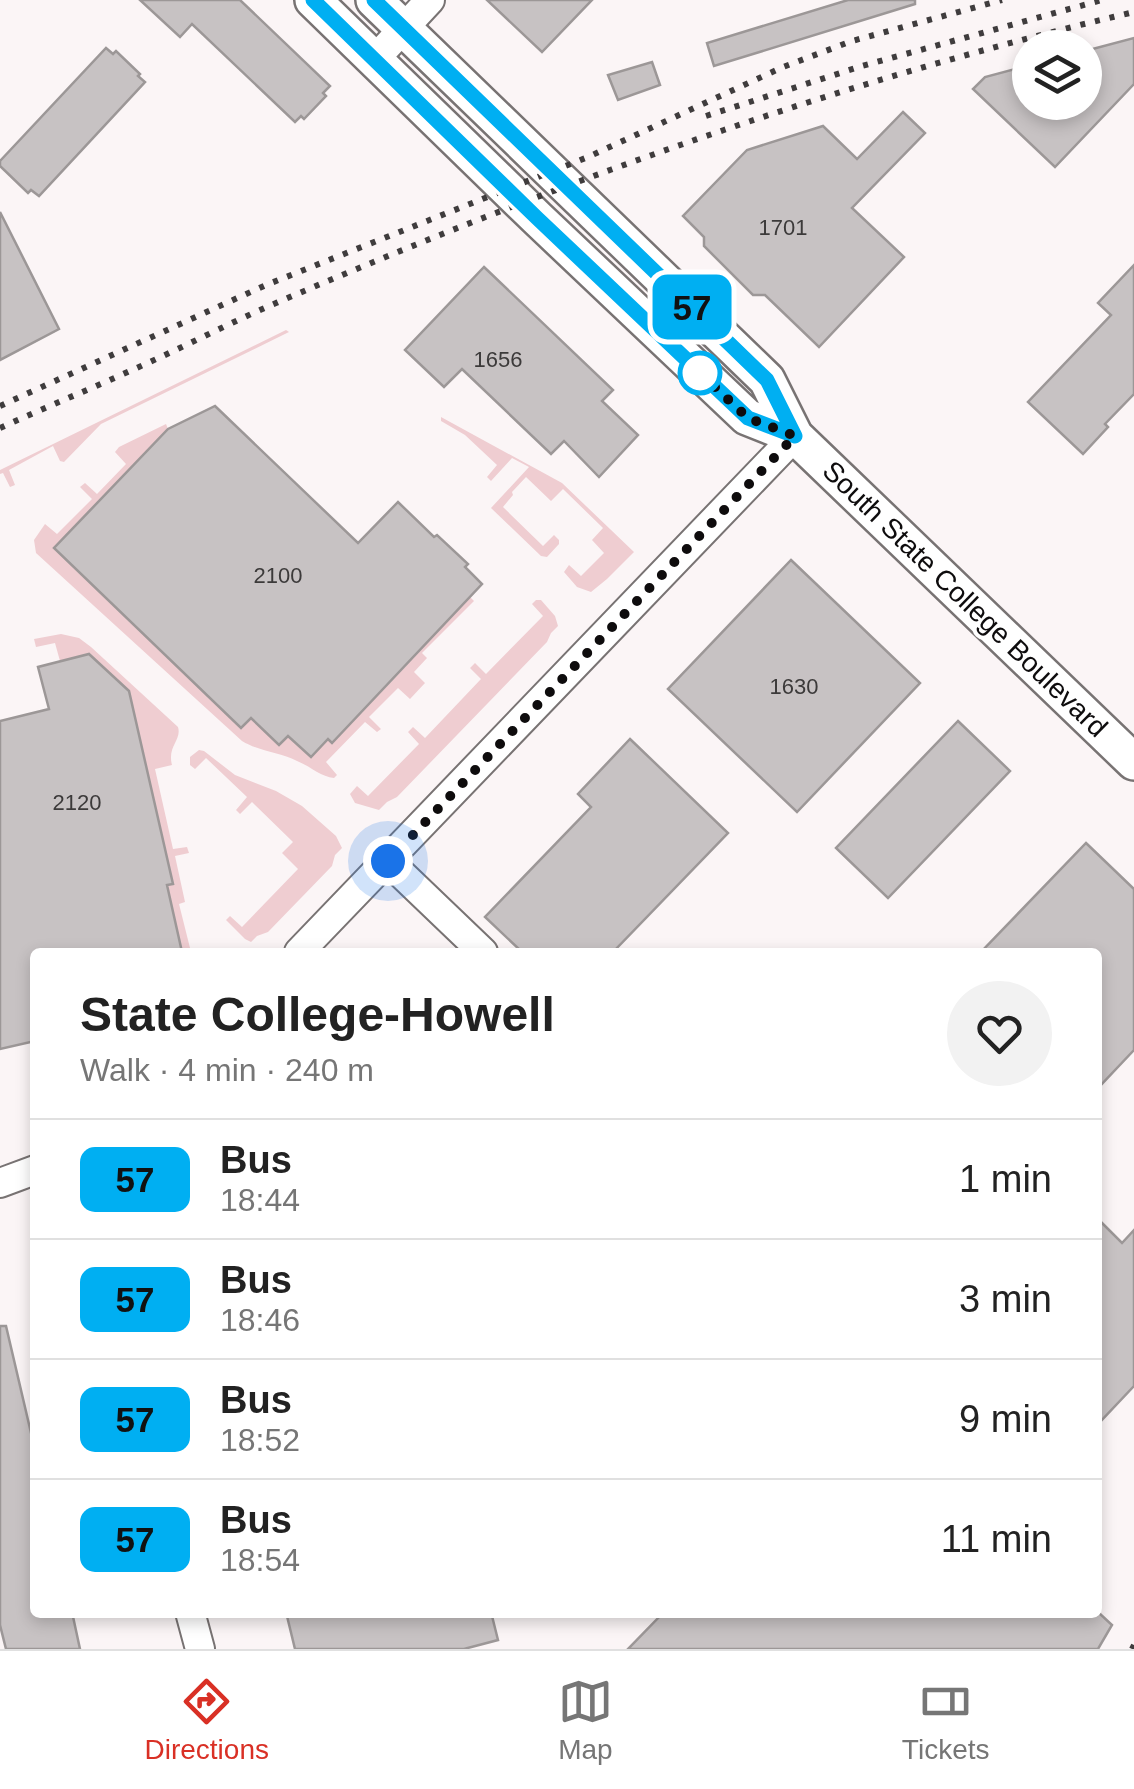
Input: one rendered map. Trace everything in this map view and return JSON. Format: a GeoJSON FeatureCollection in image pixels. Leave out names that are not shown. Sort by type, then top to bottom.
{"type":"FeatureCollection","features":[{"type":"Feature","properties":{"kind":"main road","name":"South State College Boulevard"},"geometry":{"type":"LineString","coordinates":[[313,0],[748,418],[795,436]]}},
{"type":"Feature","properties":{"kind":"main road","name":"South State College Boulevard"},"geometry":{"type":"LineString","coordinates":[[374,0],[767,380],[795,436],[1134,762]]}},
{"type":"Feature","properties":{"kind":"street"},"geometry":{"type":"LineString","coordinates":[[375,58],[430,0]]}},
{"type":"Feature","properties":{"kind":"street"},"geometry":{"type":"LineString","coordinates":[[304,948],[795,436]]}},
{"type":"Feature","properties":{"kind":"street"},"geometry":{"type":"LineString","coordinates":[[388,861],[479,948]]}},
{"type":"Feature","properties":{"kind":"street"},"geometry":{"type":"LineString","coordinates":[[0,1182],[30,1172]]}},
{"type":"Feature","properties":{"kind":"street"},"geometry":{"type":"LineString","coordinates":[[192,1618],[200,1649]]}},
{"type":"Feature","properties":{"kind":"shaded area"},"geometry":{"type":"Polygon","coordinates":[[[286,330],[289,332],[101,424],[64,462],[53,446],[9,470],[15,485],[10,487],[0,474],[0,470],[286,330]]]}},
{"type":"Feature","properties":{"kind":"shaded area"},"geometry":{"type":"Polygon","coordinates":[[[441,417],[562,483],[634,552],[591,592],[577,587],[564,572],[569,565],[581,576],[604,553],[592,540],[603,528],[563,489],[551,501],[526,477],[503,507],[543,546],[554,535],[559,540],[547,557],[541,556],[491,508],[529,467],[512,458],[491,481],[487,477],[497,465],[465,435],[441,421],[441,417]]]}},
{"type":"Feature","properties":{"kind":"shaded area"},"geometry":{"type":"Polygon","coordinates":[[[166,424],[168,429],[54,548],[241,728],[251,718],[278,745],[288,736],[311,757],[328,739],[333,742],[407,665],[404,660],[470,597],[474,601],[422,653],[427,658],[414,672],[425,683],[410,699],[398,688],[369,717],[381,729],[377,732],[365,722],[326,762],[337,775],[334,778],[242,741],[36,553],[34,540],[45,524],[57,534],[92,499],[80,487],[85,483],[97,494],[126,464],[115,452],[119,447],[166,424]]]}},
{"type":"Feature","properties":{"kind":"shaded area"},"geometry":{"type":"Polygon","coordinates":[[[541,600],[555,616],[558,626],[547,642],[397,797],[379,810],[355,803],[350,794],[357,786],[368,796],[419,744],[408,732],[413,727],[425,738],[481,679],[470,668],[475,663],[486,674],[543,616],[532,604],[541,600]]]}},
{"type":"Feature","properties":{"kind":"shaded area"},"geometry":{"type":"Polygon","coordinates":[[[61,634],[79,638],[178,727],[172,765],[155,769],[173,849],[187,847],[189,853],[175,856],[185,902],[179,904],[190,948],[181,948],[167,885],[173,883],[89,654],[60,661],[55,643],[36,647],[34,639],[61,634]]]}},
{"type":"Feature","properties":{"kind":"shaded area"},"geometry":{"type":"Polygon","coordinates":[[[199,750],[235,775],[302,806],[336,836],[342,848],[332,866],[268,932],[251,942],[226,920],[230,916],[242,927],[298,869],[282,853],[293,842],[252,802],[240,814],[236,810],[247,797],[206,758],[195,769],[190,765],[190,757],[199,750]]]}},
{"type":"Feature","properties":{"kind":"building"},"geometry":{"type":"Polygon","coordinates":[[[140,0],[240,0],[330,86],[323,93],[326,96],[304,119],[301,116],[295,122],[192,24],[180,37],[140,0]]]}},
{"type":"Feature","properties":{"kind":"building"},"geometry":{"type":"Polygon","coordinates":[[[487,0],[592,0],[542,52],[487,0]]]}},
{"type":"Feature","properties":{"kind":"building"},"geometry":{"type":"Polygon","coordinates":[[[848,0],[915,0],[915,4],[714,66],[707,43],[848,0]]]}},
{"type":"Feature","properties":{"kind":"building"},"geometry":{"type":"Polygon","coordinates":[[[1134,38],[1134,84],[1102,118],[1102,46],[1134,38]]]}},
{"type":"Feature","properties":{"kind":"building"},"geometry":{"type":"Polygon","coordinates":[[[106,48],[113,54],[116,51],[145,82],[39,196],[31,190],[28,193],[0,166],[0,161],[106,48]]]}},
{"type":"Feature","properties":{"kind":"building"},"geometry":{"type":"Polygon","coordinates":[[[652,62],[660,85],[618,100],[608,75],[652,62]]]}},
{"type":"Feature","properties":{"kind":"building"},"geometry":{"type":"Polygon","coordinates":[[[1012,70],[1012,120],[1100,120],[1055,167],[973,89],[985,77],[1012,70]]]}},
{"type":"Feature","properties":{"kind":"building"},"geometry":{"type":"Polygon","coordinates":[[[903,112],[925,133],[852,208],[904,257],[819,347],[765,295],[753,295],[704,246],[704,237],[683,216],[747,150],[823,126],[857,159],[903,112]]]}},
{"type":"Feature","properties":{"kind":"building"},"geometry":{"type":"Polygon","coordinates":[[[0,212],[59,329],[0,360],[0,212]]]}},
{"type":"Feature","properties":{"kind":"building"},"geometry":{"type":"Polygon","coordinates":[[[1134,265],[1134,394],[1083,454],[1028,402],[1111,315],[1098,303],[1134,265]]]}},
{"type":"Feature","properties":{"kind":"building"},"geometry":{"type":"Polygon","coordinates":[[[484,267],[613,390],[602,401],[638,435],[599,477],[564,441],[551,454],[462,369],[444,387],[405,350],[484,267]]]}},
{"type":"Feature","properties":{"kind":"building"},"geometry":{"type":"Polygon","coordinates":[[[215,406],[358,543],[398,502],[468,564],[465,567],[482,584],[332,743],[328,739],[311,757],[288,736],[279,745],[251,718],[241,728],[54,548],[168,429],[215,406]]]}},
{"type":"Feature","properties":{"kind":"building"},"geometry":{"type":"Polygon","coordinates":[[[791,560],[920,683],[797,812],[668,689],[791,560]]]}},
{"type":"Feature","properties":{"kind":"building"},"geometry":{"type":"Polygon","coordinates":[[[89,654],[129,691],[173,884],[167,885],[181,948],[30,948],[30,1042],[0,1049],[0,721],[49,709],[38,667],[89,654]]]}},
{"type":"Feature","properties":{"kind":"building"},"geometry":{"type":"Polygon","coordinates":[[[958,721],[1010,771],[888,898],[836,848],[958,721]]]}},
{"type":"Feature","properties":{"kind":"building"},"geometry":{"type":"Polygon","coordinates":[[[630,739],[728,833],[617,948],[518,948],[485,917],[591,807],[578,794],[630,739]]]}},
{"type":"Feature","properties":{"kind":"building"},"geometry":{"type":"Polygon","coordinates":[[[1086,843],[1134,889],[1134,1050],[1102,1084],[1102,948],[985,948],[1086,843]]]}},
{"type":"Feature","properties":{"kind":"building"},"geometry":{"type":"Polygon","coordinates":[[[1102,1223],[1122,1243],[1134,1230],[1134,1386],[1102,1420],[1102,1223]]]}},
{"type":"Feature","properties":{"kind":"building"},"geometry":{"type":"Polygon","coordinates":[[[0,1326],[6,1326],[30,1429],[30,1618],[73,1618],[80,1649],[6,1649],[0,1625],[0,1326]]]}},
{"type":"Feature","properties":{"kind":"building"},"geometry":{"type":"Polygon","coordinates":[[[1102,1616],[1112,1625],[1098,1649],[628,1649],[658,1618],[1102,1616]]]}},
{"type":"Feature","properties":{"kind":"building"},"geometry":{"type":"Polygon","coordinates":[[[287,1618],[492,1618],[498,1640],[464,1649],[295,1649],[287,1618]]]}},
{"type":"Feature","properties":{"kind":"railway"},"geometry":{"type":"LineString","coordinates":[[0,406],[266,285],[588,157],[783,67],[852,41],[1002,0]]}},
{"type":"Feature","properties":{"kind":"railway"},"geometry":{"type":"LineString","coordinates":[[706,116],[862,66],[1102,0]]}},
{"type":"Feature","properties":{"kind":"railway"},"geometry":{"type":"LineString","coordinates":[[0,428],[276,303],[591,177],[914,70],[1134,12]]}},
{"type":"Feature","properties":{"kind":"railway"},"geometry":{"type":"LineString","coordinates":[[1132,1649],[1134,1645]]}},
{"type":"Feature","properties":{"kind":"bus line","name":"57"},"geometry":{"type":"LineString","coordinates":[[313,0],[748,418],[795,436],[767,380],[374,0]]}},
{"type":"Feature","properties":{"kind":"route"},"geometry":{"type":"LineString","coordinates":[[388,861],[795,436],[748,418],[700,373]]}}]}
